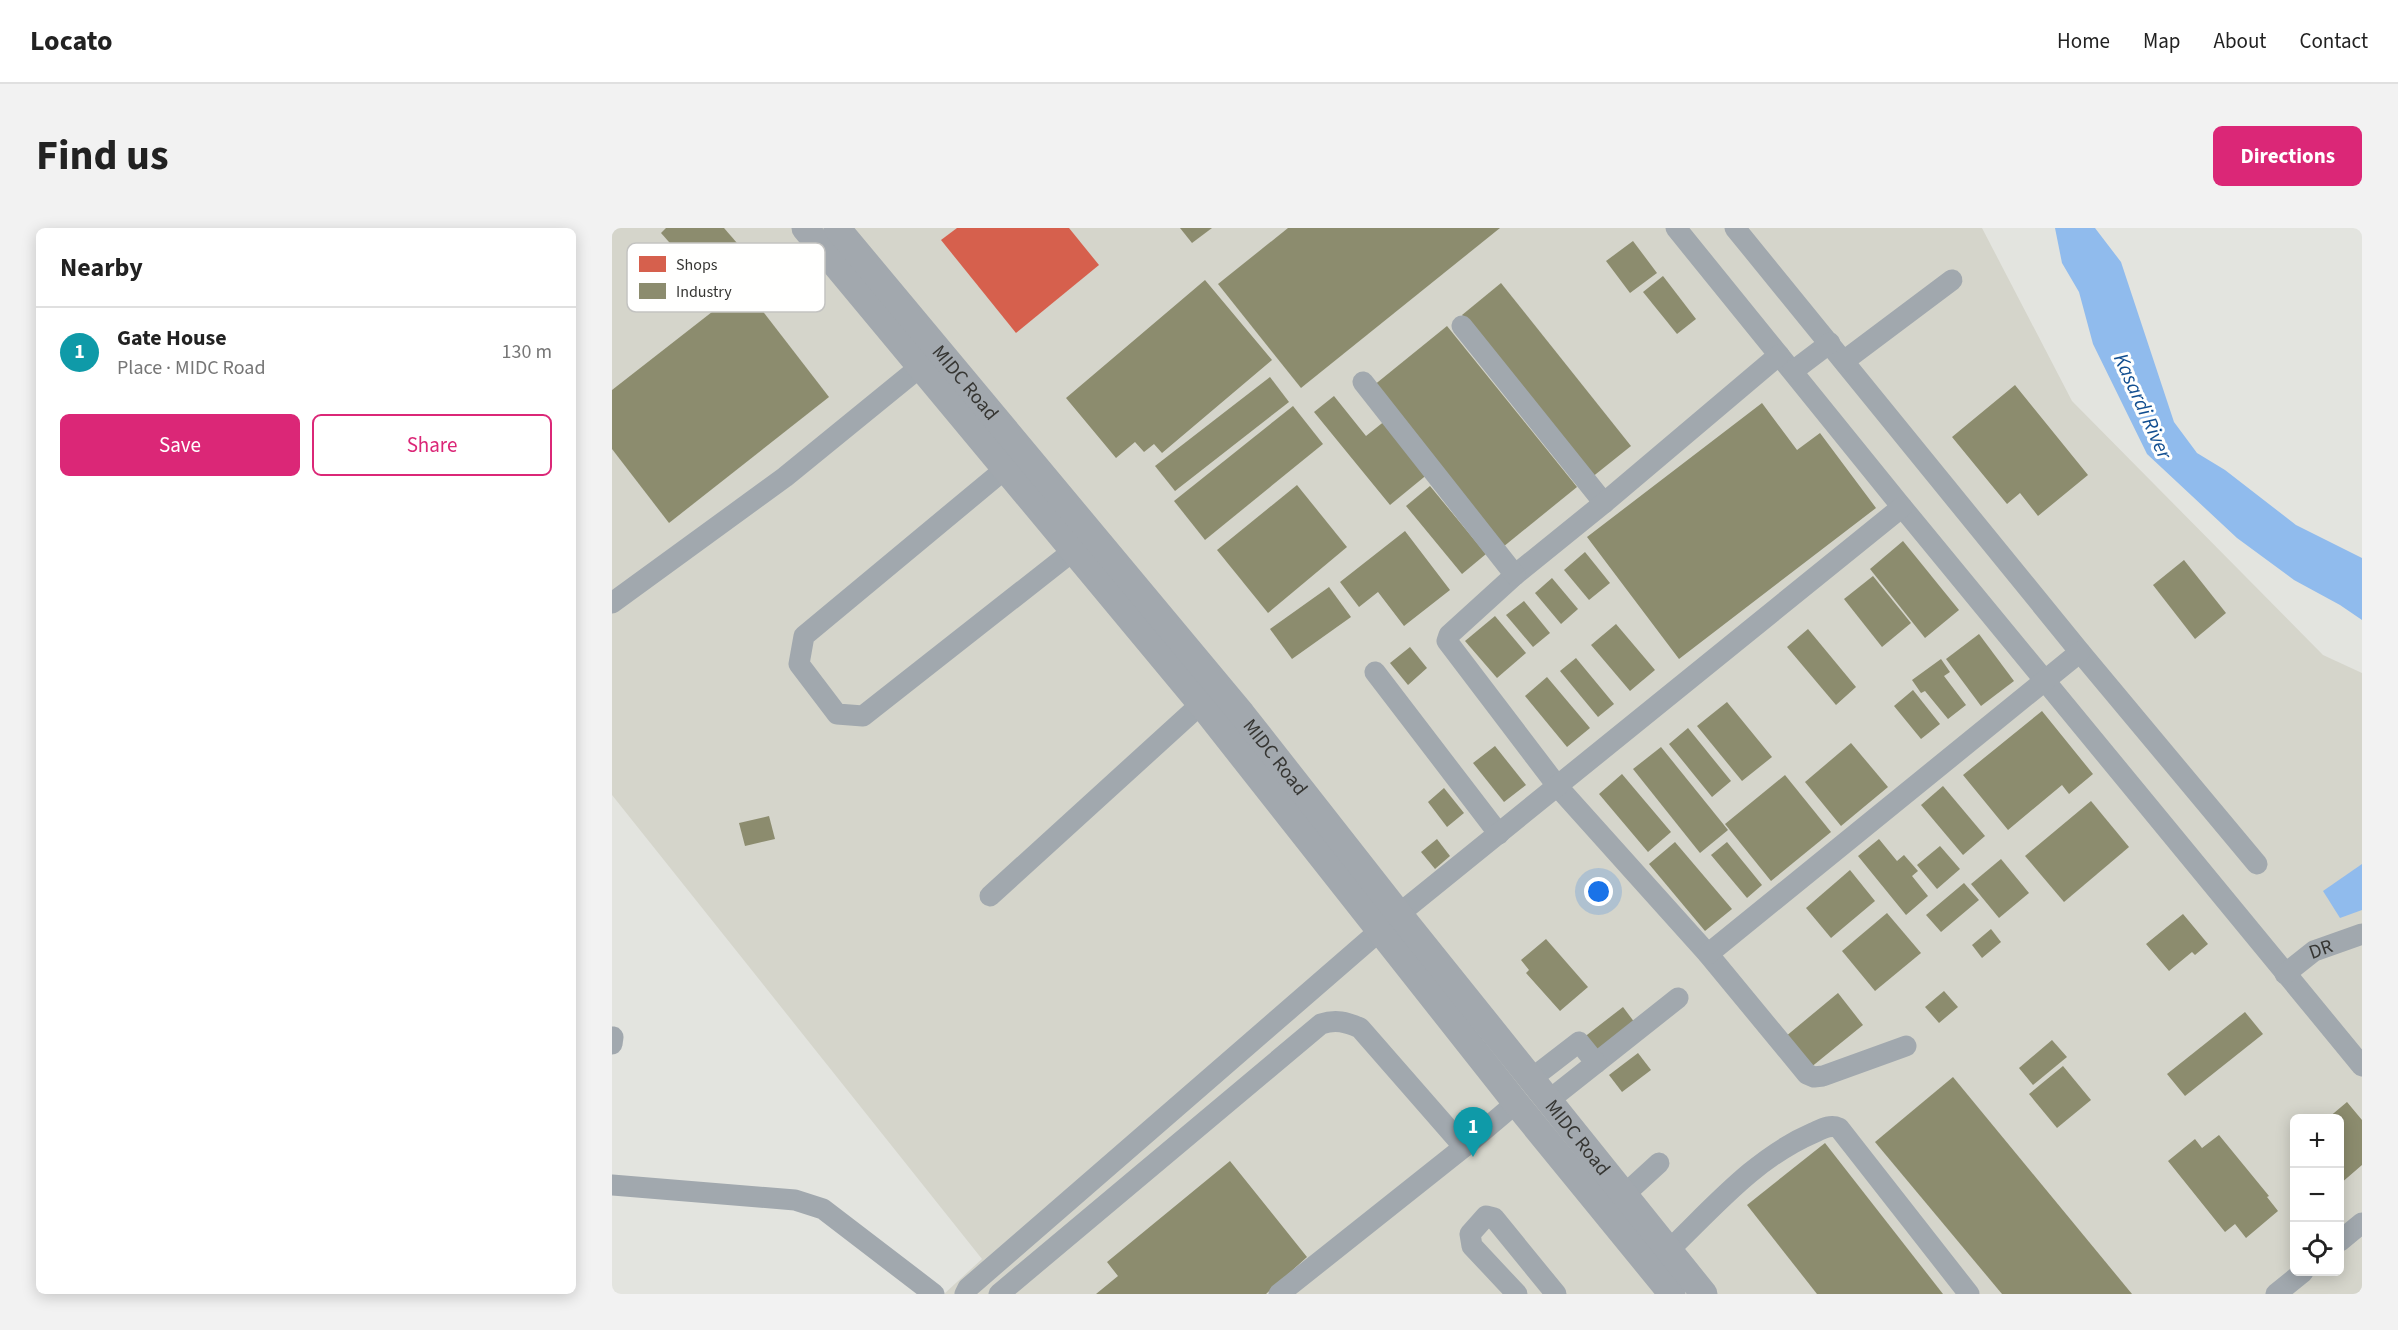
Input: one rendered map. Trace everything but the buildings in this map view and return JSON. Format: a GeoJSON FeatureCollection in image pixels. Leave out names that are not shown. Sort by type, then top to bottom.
{"type":"FeatureCollection","features":[{"type":"Feature","properties":{"kind":"main road","name":"MIDC Road"},"geometry":{"type":"LineString","coordinates":[[837,228],[1242,714],[1516,1104],[1672,1294]]}},
{"type":"Feature","properties":{"kind":"main road","name":"MIDC Road"},"geometry":{"type":"LineString","coordinates":[[813,231],[822,243]]}},
{"type":"Feature","properties":{"kind":"main road","name":"MIDC Road"},"geometry":{"type":"LineString","coordinates":[[825,246],[920,367],[1201,704],[1389,922],[1531,1079],[1704,1294]]}},
{"type":"Feature","properties":{"kind":"street"},"geometry":{"type":"LineString","coordinates":[[1676,228],[2284,974],[2362,1066]]}},
{"type":"Feature","properties":{"kind":"street"},"geometry":{"type":"LineString","coordinates":[[1735,228],[2080,652],[2258,864]]}},
{"type":"Feature","properties":{"kind":"street"},"geometry":{"type":"LineString","coordinates":[[1844,361],[1952,280]]}},
{"type":"Feature","properties":{"kind":"street"},"geometry":{"type":"LineString","coordinates":[[1462,326],[1604,503]]}},
{"type":"Feature","properties":{"kind":"street"},"geometry":{"type":"LineString","coordinates":[[1830,343],[1786,363],[1604,503],[1515,575],[1449,635],[1447,641],[1558,787],[1708,954],[1807,1074],[1814,1077],[1823,1076],[1906,1046]]}},
{"type":"Feature","properties":{"kind":"street"},"geometry":{"type":"LineString","coordinates":[[612,603],[785,477],[920,367]]}},
{"type":"Feature","properties":{"kind":"street"},"geometry":{"type":"LineString","coordinates":[[1363,382],[1515,575]]}},
{"type":"Feature","properties":{"kind":"street"},"geometry":{"type":"LineString","coordinates":[[1005,469],[804,636],[799,664],[837,714],[863,716],[1073,551]]}},
{"type":"Feature","properties":{"kind":"street"},"geometry":{"type":"LineString","coordinates":[[965,1294],[968,1288],[1389,922],[1902,507]]}},
{"type":"Feature","properties":{"kind":"street"},"geometry":{"type":"LineString","coordinates":[[1708,954],[2080,652]]}},
{"type":"Feature","properties":{"kind":"street"},"geometry":{"type":"LineString","coordinates":[[1375,672],[1499,834]]}},
{"type":"Feature","properties":{"kind":"street"},"geometry":{"type":"LineString","coordinates":[[990,896],[1201,704]]}},
{"type":"Feature","properties":{"kind":"street","name":"DR"},"geometry":{"type":"LineString","coordinates":[[2284,974],[2314,951],[2362,934]]}},
{"type":"Feature","properties":{"kind":"street"},"geometry":{"type":"LineString","coordinates":[[1548,1101],[1678,998]]}},
{"type":"Feature","properties":{"kind":"street"},"geometry":{"type":"LineString","coordinates":[[999,1294],[1321,1024],[1333,1020],[1360,1028],[1464,1147]]}},
{"type":"Feature","properties":{"kind":"street"},"geometry":{"type":"LineString","coordinates":[[1531,1079],[1579,1042],[1596,1063]]}},
{"type":"Feature","properties":{"kind":"street"},"geometry":{"type":"LineString","coordinates":[[1279,1294],[1516,1104]]}},
{"type":"Feature","properties":{"kind":"street"},"geometry":{"type":"LineString","coordinates":[[1668,1251],[1763,1161],[1789,1144],[1834,1126],[1839,1128],[1969,1294]]}},
{"type":"Feature","properties":{"kind":"street"},"geometry":{"type":"LineString","coordinates":[[1624,1195],[1659,1163]]}},
{"type":"Feature","properties":{"kind":"street"},"geometry":{"type":"LineString","coordinates":[[612,1185],[795,1200],[823,1209],[934,1294]]}},
{"type":"Feature","properties":{"kind":"street"},"geometry":{"type":"LineString","coordinates":[[1517,1294],[1472,1246],[1470,1234],[1486,1216],[1494,1218],[1556,1294]]}},
{"type":"Feature","properties":{"kind":"street"},"geometry":{"type":"LineString","coordinates":[[2344,1238],[2362,1223]]}},
{"type":"Feature","properties":{"kind":"street"},"geometry":{"type":"LineString","coordinates":[[2276,1294],[2298,1276]]}},
{"type":"Feature","properties":{"kind":"shaded area"},"geometry":{"type":"Polygon","coordinates":[[[612,228],[1982,228],[2072,401],[2323,655],[2362,673],[2362,1294],[944,1294],[982,1259],[612,795],[612,228]]]}},
{"type":"Feature","properties":{"kind":"water","name":"Kasardi River"},"geometry":{"type":"Polygon","coordinates":[[[2055,228],[2095,228],[2121,262],[2174,422],[2197,453],[2225,470],[2296,525],[2362,558],[2362,620],[2294,580],[2237,538],[2147,454],[2093,344],[2079,292],[2062,263],[2055,228]]]}},
{"type":"Feature","properties":{"kind":"water"},"geometry":{"type":"Polygon","coordinates":[[[2362,864],[2362,910],[2340,918],[2323,891],[2362,864]]]}},
{"type":"Feature","properties":{"kind":"place","name":"Gate House"},"geometry":{"type":"Point","coordinates":[1473,1157]}}]}
